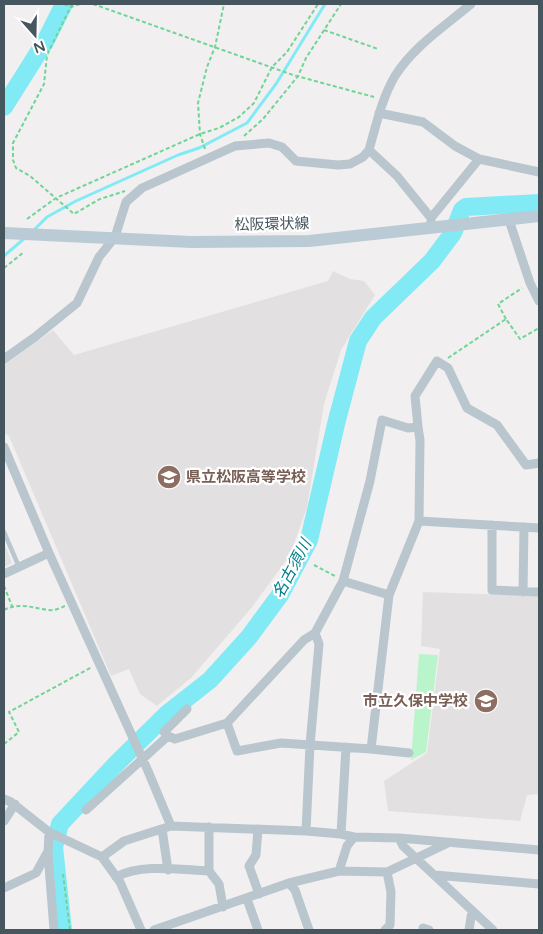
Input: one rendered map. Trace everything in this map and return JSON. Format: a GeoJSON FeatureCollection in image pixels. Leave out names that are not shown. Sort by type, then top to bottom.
{"type":"FeatureCollection","features":[{"type":"Feature","properties":{"kind":"main road","name":"松阪環状線"},"geometry":{"type":"LineString","coordinates":[[4,233],[191,242],[309,241],[434,224],[475,223],[539,216]]}},
{"type":"Feature","properties":{"kind":"street"},"geometry":{"type":"LineString","coordinates":[[4,359],[77,303],[100,257],[115,237],[126,202],[142,188],[235,146],[269,143],[282,147],[296,161],[338,165],[350,164],[363,157],[369,150],[379,113],[396,76],[418,49],[471,4]]}},
{"type":"Feature","properties":{"kind":"street"},"geometry":{"type":"LineString","coordinates":[[379,113],[423,122],[455,146],[479,159],[539,172]]}},
{"type":"Feature","properties":{"kind":"street"},"geometry":{"type":"LineString","coordinates":[[369,150],[397,176],[434,224],[479,159]]}},
{"type":"Feature","properties":{"kind":"street"},"geometry":{"type":"LineString","coordinates":[[509,220],[530,283],[539,301]]}},
{"type":"Feature","properties":{"kind":"street"},"geometry":{"type":"LineString","coordinates":[[371,749],[389,595],[419,521],[420,440],[415,396],[437,361],[448,368],[467,408],[497,425],[526,465],[539,463]]}},
{"type":"Feature","properties":{"kind":"street"},"geometry":{"type":"LineString","coordinates":[[187,709],[164,732],[168,736],[175,739],[227,723],[304,640],[315,633],[343,581],[370,481],[382,420],[408,428],[418,427]]}},
{"type":"Feature","properties":{"kind":"street"},"geometry":{"type":"LineString","coordinates":[[4,447],[49,553],[142,759],[166,828],[168,870]]}},
{"type":"Feature","properties":{"kind":"street"},"geometry":{"type":"LineString","coordinates":[[419,521],[539,528]]}},
{"type":"Feature","properties":{"kind":"street"},"geometry":{"type":"LineString","coordinates":[[492,525],[492,590],[539,592]]}},
{"type":"Feature","properties":{"kind":"street"},"geometry":{"type":"LineString","coordinates":[[523,592],[524,527]]}},
{"type":"Feature","properties":{"kind":"street"},"geometry":{"type":"LineString","coordinates":[[4,574],[49,553]]}},
{"type":"Feature","properties":{"kind":"street"},"geometry":{"type":"LineString","coordinates":[[343,581],[389,595]]}},
{"type":"Feature","properties":{"kind":"street"},"geometry":{"type":"LineString","coordinates":[[306,831],[310,745],[319,644],[315,633]]}},
{"type":"Feature","properties":{"kind":"street"},"geometry":{"type":"LineString","coordinates":[[227,723],[237,751],[281,743],[409,753]]}},
{"type":"Feature","properties":{"kind":"street"},"geometry":{"type":"LineString","coordinates":[[86,810],[168,736]]}},
{"type":"Feature","properties":{"kind":"street"},"geometry":{"type":"LineString","coordinates":[[341,834],[346,747]]}},
{"type":"Feature","properties":{"kind":"street"},"geometry":{"type":"LineString","coordinates":[[4,799],[15,804],[49,832],[68,839],[102,857],[116,877],[141,930]]}},
{"type":"Feature","properties":{"kind":"street"},"geometry":{"type":"LineString","coordinates":[[4,821],[15,804]]}},
{"type":"Feature","properties":{"kind":"street"},"geometry":{"type":"LineString","coordinates":[[209,827],[209,872],[219,884],[223,907]]}},
{"type":"Feature","properties":{"kind":"street"},"geometry":{"type":"LineString","coordinates":[[102,857],[124,841],[166,828],[209,827],[306,831],[354,837],[399,838],[539,850]]}},
{"type":"Feature","properties":{"kind":"street"},"geometry":{"type":"LineString","coordinates":[[258,829],[256,855],[250,866],[259,894]]}},
{"type":"Feature","properties":{"kind":"street"},"geometry":{"type":"LineString","coordinates":[[49,832],[48,853],[54,930]]}},
{"type":"Feature","properties":{"kind":"street"},"geometry":{"type":"LineString","coordinates":[[340,871],[347,846],[354,837]]}},
{"type":"Feature","properties":{"kind":"street"},"geometry":{"type":"LineString","coordinates":[[399,838],[402,846],[493,930]]}},
{"type":"Feature","properties":{"kind":"street"},"geometry":{"type":"LineString","coordinates":[[154,930],[290,883],[340,871],[387,872],[449,842]]}},
{"type":"Feature","properties":{"kind":"street"},"geometry":{"type":"LineString","coordinates":[[4,888],[36,873],[48,853]]}},
{"type":"Feature","properties":{"kind":"street"},"geometry":{"type":"LineString","coordinates":[[116,877],[122,874],[150,870],[209,872]]}},
{"type":"Feature","properties":{"kind":"street"},"geometry":{"type":"LineString","coordinates":[[385,930],[390,925],[391,892],[387,872]]}},
{"type":"Feature","properties":{"kind":"street"},"geometry":{"type":"LineString","coordinates":[[435,875],[539,884]]}},
{"type":"Feature","properties":{"kind":"street"},"geometry":{"type":"LineString","coordinates":[[290,883],[295,890],[309,930]]}},
{"type":"Feature","properties":{"kind":"street"},"geometry":{"type":"LineString","coordinates":[[247,898],[258,930]]}},
{"type":"Feature","properties":{"kind":"street"},"geometry":{"type":"LineString","coordinates":[[469,930],[472,911]]}},
{"type":"Feature","properties":{"kind":"street"},"geometry":{"type":"LineString","coordinates":[[423,930],[423,928],[429,930]]}},
{"type":"Feature","properties":{"kind":"lane"},"geometry":{"type":"LineString","coordinates":[[4,532],[19,567]]}},
{"type":"Feature","properties":{"kind":"path"},"geometry":{"type":"LineString","coordinates":[[64,4],[80,4]]}},
{"type":"Feature","properties":{"kind":"path"},"geometry":{"type":"LineString","coordinates":[[93,4],[298,76],[384,100]]}},
{"type":"Feature","properties":{"kind":"path"},"geometry":{"type":"LineString","coordinates":[[209,158],[200,134],[198,103],[207,66],[215,47],[224,4]]}},
{"type":"Feature","properties":{"kind":"path"},"geometry":{"type":"LineString","coordinates":[[27,219],[56,198],[200,134],[220,128],[239,117],[254,103],[272,67],[287,52],[318,4]]}},
{"type":"Feature","properties":{"kind":"path"},"geometry":{"type":"LineString","coordinates":[[235,146],[263,119],[298,76],[341,4]]}},
{"type":"Feature","properties":{"kind":"path"},"geometry":{"type":"LineString","coordinates":[[71,5],[46,55],[44,84],[13,142],[13,160],[16,168],[74,214],[100,200],[142,188]]}},
{"type":"Feature","properties":{"kind":"path"},"geometry":{"type":"LineString","coordinates":[[324,30],[378,49]]}},
{"type":"Feature","properties":{"kind":"path"},"geometry":{"type":"LineString","coordinates":[[4,268],[24,252]]}},
{"type":"Feature","properties":{"kind":"path"},"geometry":{"type":"LineString","coordinates":[[530,283],[498,304],[520,339],[539,328]]}},
{"type":"Feature","properties":{"kind":"path"},"geometry":{"type":"LineString","coordinates":[[448,368],[448,358],[506,319]]}},
{"type":"Feature","properties":{"kind":"path"},"geometry":{"type":"LineString","coordinates":[[314,565],[343,581]]}},
{"type":"Feature","properties":{"kind":"path"},"geometry":{"type":"LineString","coordinates":[[4,586],[12,606]]}},
{"type":"Feature","properties":{"kind":"path"},"geometry":{"type":"LineString","coordinates":[[4,610],[12,606],[34,606],[50,610],[72,604]]}},
{"type":"Feature","properties":{"kind":"path"},"geometry":{"type":"LineString","coordinates":[[4,744],[19,732],[9,712],[98,663]]}},
{"type":"Feature","properties":{"kind":"path"},"geometry":{"type":"LineString","coordinates":[[63,874],[70,930]]}},
{"type":"Feature","properties":{"kind":"shaded area","name":"県立松阪高等学校"},"geometry":{"type":"Polygon","coordinates":[[[333,271],[350,279],[364,281],[375,295],[341,350],[324,404],[307,507],[290,555],[253,606],[191,678],[157,706],[140,694],[129,669],[111,676],[9,436],[4,433],[4,365],[53,330],[74,355],[328,281],[333,271]]]}},
{"type":"Feature","properties":{"kind":"shaded area"},"geometry":{"type":"Polygon","coordinates":[[[4,542],[12,563],[4,567],[4,542]]]}},
{"type":"Feature","properties":{"kind":"shaded area","name":"市立久保中学校"},"geometry":{"type":"Polygon","coordinates":[[[423,592],[539,596],[539,794],[527,795],[520,821],[388,811],[384,781],[427,753],[440,649],[421,646],[423,592]]]}},
{"type":"Feature","properties":{"kind":"green space"},"geometry":{"type":"Polygon","coordinates":[[[419,654],[438,655],[426,752],[411,760],[419,654]]]}},
{"type":"Feature","properties":{"kind":"waterway"},"geometry":{"type":"LineString","coordinates":[[4,107],[45,42],[64,4]]}},
{"type":"Feature","properties":{"kind":"waterway"},"geometry":{"type":"LineString","coordinates":[[34,230],[47,217],[76,201],[178,155],[199,148],[247,123],[276,84],[325,4]]}},
{"type":"Feature","properties":{"kind":"waterway","name":"名古須川"},"geometry":{"type":"LineString","coordinates":[[63,930],[54,847],[60,824],[116,764],[168,713],[210,680],[249,637],[280,595],[309,540],[337,420],[358,341],[373,318],[432,261],[453,233],[462,210],[466,207],[539,203]]}},
{"type":"Feature","properties":{"kind":"waterway"},"geometry":{"type":"LineString","coordinates":[[4,256],[26,237]]}},
{"type":"Feature","properties":{"kind":"place","name":"県立松阪高等学校"},"geometry":{"type":"Point","coordinates":[169,477]}},
{"type":"Feature","properties":{"kind":"place","name":"市立久保中学校"},"geometry":{"type":"Point","coordinates":[486,701]}}]}
